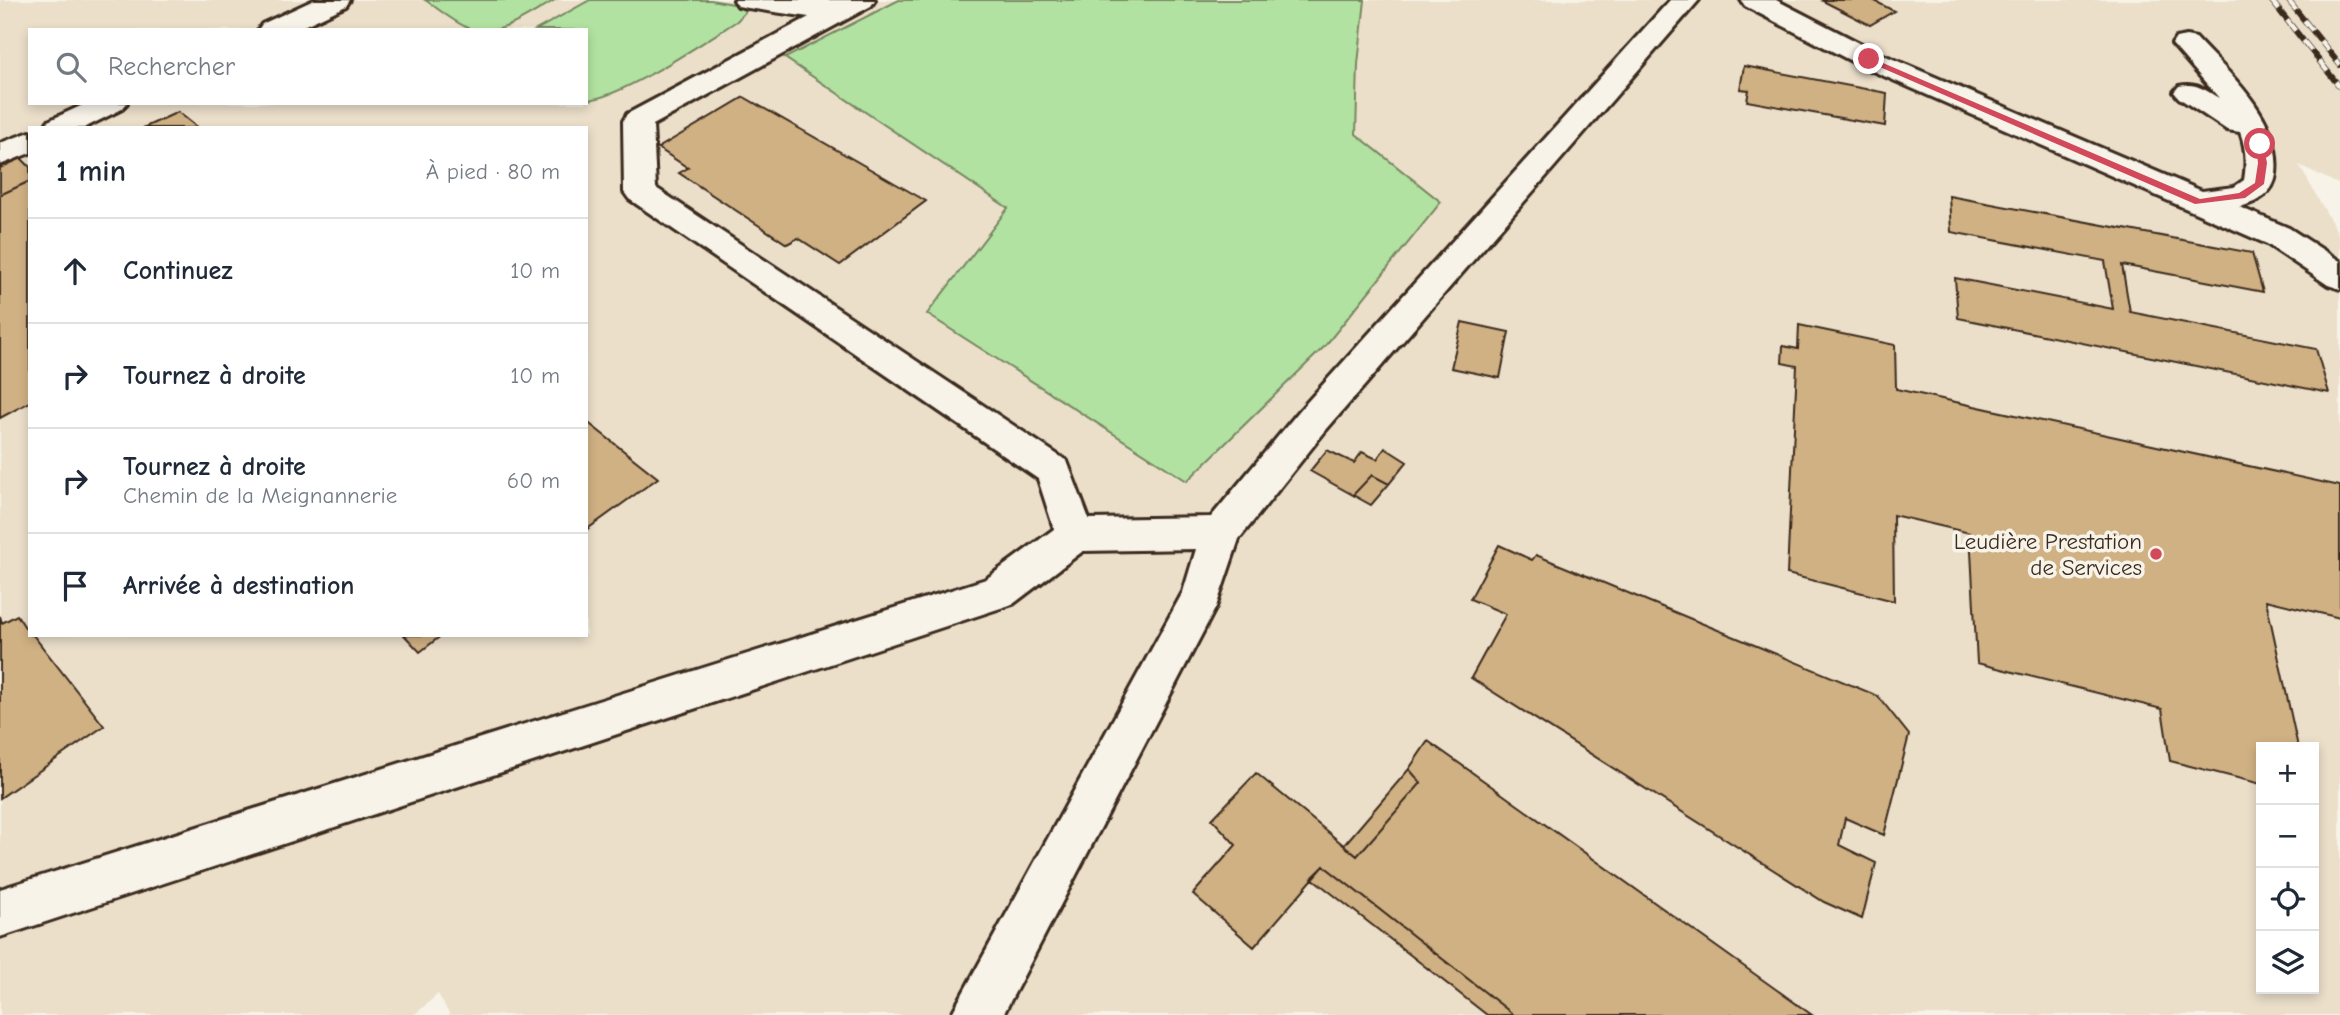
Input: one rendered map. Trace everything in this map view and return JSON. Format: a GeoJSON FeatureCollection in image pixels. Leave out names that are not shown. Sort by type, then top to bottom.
{"type":"FeatureCollection","features":[{"type":"Feature","properties":{"kind":"street"},"geometry":{"type":"LineString","coordinates":[[275,28],[336,0]]}},
{"type":"Feature","properties":{"kind":"street"},"geometry":{"type":"LineString","coordinates":[[748,0],[803,9],[855,3]]}},
{"type":"Feature","properties":{"kind":"street"},"geometry":{"type":"LineString","coordinates":[[976,1015],[1202,595],[1221,533],[1313,420],[1685,0]]}},
{"type":"Feature","properties":{"kind":"street"},"geometry":{"type":"LineString","coordinates":[[1755,0],[1869,59],[2278,236],[2340,278]]}},
{"type":"Feature","properties":{"kind":"street"},"geometry":{"type":"LineString","coordinates":[[855,3],[638,121],[640,192],[1054,471],[1075,535]]}},
{"type":"Feature","properties":{"kind":"street"},"geometry":{"type":"LineString","coordinates":[[2186,44],[2246,115],[2260,144],[2262,163],[2259,184],[2242,196],[2199,202]]}},
{"type":"Feature","properties":{"kind":"street"},"geometry":{"type":"LineString","coordinates":[[2189,92],[2230,116],[2260,144]]}},
{"type":"Feature","properties":{"kind":"street"},"geometry":{"type":"LineString","coordinates":[[63,126],[108,105]]}},
{"type":"Feature","properties":{"kind":"street"},"geometry":{"type":"LineString","coordinates":[[0,155],[28,142]]}},
{"type":"Feature","properties":{"kind":"street"},"geometry":{"type":"LineString","coordinates":[[0,913],[999,593],[1075,535],[1221,533]]}},
{"type":"Feature","properties":{"kind":"shaded area"},"geometry":{"type":"Polygon","coordinates":[[[0,0],[2340,0],[2340,185],[2299,165],[2340,237],[2340,1015],[450,1015],[438,994],[414,1015],[0,1015],[0,0]]]}},
{"type":"Feature","properties":{"kind":"green space"},"geometry":{"type":"Polygon","coordinates":[[[425,0],[555,0],[501,28],[469,28],[425,0]]]}},
{"type":"Feature","properties":{"kind":"green space"},"geometry":{"type":"Polygon","coordinates":[[[590,0],[711,0],[739,5],[745,12],[737,21],[640,80],[588,100],[588,28],[540,28],[590,0]]]}},
{"type":"Feature","properties":{"kind":"green space"},"geometry":{"type":"Polygon","coordinates":[[[899,0],[1365,0],[1358,64],[1356,134],[1441,202],[1325,346],[1187,481],[927,314],[1008,208],[785,58],[899,0]]]}},
{"type":"Feature","properties":{"kind":"building"},"geometry":{"type":"Polygon","coordinates":[[[1821,0],[1873,0],[1894,11],[1870,25],[1821,0]]]}},
{"type":"Feature","properties":{"kind":"building"},"geometry":{"type":"Polygon","coordinates":[[[1744,66],[1887,93],[1885,126],[1747,101],[1749,90],[1740,89],[1744,66]]]}},
{"type":"Feature","properties":{"kind":"building"},"geometry":{"type":"Polygon","coordinates":[[[744,97],[926,201],[840,265],[798,238],[787,244],[679,173],[688,168],[658,148],[744,97]]]}},
{"type":"Feature","properties":{"kind":"building"},"geometry":{"type":"Polygon","coordinates":[[[178,112],[196,126],[147,126],[178,112]]]}},
{"type":"Feature","properties":{"kind":"building"},"geometry":{"type":"Polygon","coordinates":[[[21,158],[28,165],[28,182],[0,195],[0,168],[21,158]]]}},
{"type":"Feature","properties":{"kind":"building"},"geometry":{"type":"Polygon","coordinates":[[[28,182],[28,403],[0,418],[0,195],[28,182]]]}},
{"type":"Feature","properties":{"kind":"building"},"geometry":{"type":"Polygon","coordinates":[[[1949,196],[2252,253],[2263,292],[2122,265],[2130,312],[2316,349],[2329,393],[1958,318],[1955,278],[2113,309],[2105,261],[1951,232],[1949,196]]]}},
{"type":"Feature","properties":{"kind":"building"},"geometry":{"type":"Polygon","coordinates":[[[1462,322],[1509,332],[1500,378],[1451,368],[1462,322]]]}},
{"type":"Feature","properties":{"kind":"building","name":"Leudière Prestation de Services"},"geometry":{"type":"Polygon","coordinates":[[[1799,325],[1895,345],[1896,389],[2340,486],[2340,618],[2266,600],[2297,742],[2256,742],[2256,783],[2170,761],[2162,709],[1977,663],[1970,533],[1893,515],[1894,601],[1787,574],[1797,366],[1782,363],[1783,346],[1798,349],[1799,325]]]}},
{"type":"Feature","properties":{"kind":"building"},"geometry":{"type":"Polygon","coordinates":[[[588,423],[658,478],[588,529],[588,423]]]}},
{"type":"Feature","properties":{"kind":"building"},"geometry":{"type":"Polygon","coordinates":[[[1385,448],[1407,462],[1389,484],[1372,475],[1353,495],[1310,471],[1327,450],[1354,463],[1362,452],[1377,459],[1385,448]]]}},
{"type":"Feature","properties":{"kind":"building"},"geometry":{"type":"Polygon","coordinates":[[[1372,475],[1389,484],[1371,505],[1353,495],[1372,475]]]}},
{"type":"Feature","properties":{"kind":"building"},"geometry":{"type":"Polygon","coordinates":[[[1499,545],[1532,560],[1536,555],[1878,696],[1909,735],[1884,835],[1845,818],[1839,845],[1876,863],[1862,919],[1824,902],[1471,678],[1506,614],[1470,599],[1499,545]]]}},
{"type":"Feature","properties":{"kind":"building"},"geometry":{"type":"Polygon","coordinates":[[[17,615],[28,632],[28,637],[35,637],[104,726],[0,798],[0,616],[2,623],[17,615]]]}},
{"type":"Feature","properties":{"kind":"building"},"geometry":{"type":"Polygon","coordinates":[[[406,637],[439,637],[420,652],[406,637]]]}},
{"type":"Feature","properties":{"kind":"building"},"geometry":{"type":"Polygon","coordinates":[[[1428,741],[1812,1015],[1514,1015],[1324,866],[1254,947],[1193,894],[1236,845],[1212,819],[1256,773],[1357,856],[1421,783],[1409,769],[1428,741]]]}},
{"type":"Feature","properties":{"kind":"building"},"geometry":{"type":"Polygon","coordinates":[[[1409,769],[1421,783],[1357,856],[1344,845],[1409,769]]]}},
{"type":"Feature","properties":{"kind":"building"},"geometry":{"type":"Polygon","coordinates":[[[1324,866],[1514,1015],[1487,1015],[1312,878],[1324,866]]]}},
{"type":"Feature","properties":{"kind":"railway"},"geometry":{"type":"LineString","coordinates":[[2271,0],[2340,87]]}},
{"type":"Feature","properties":{"kind":"railway"},"geometry":{"type":"LineString","coordinates":[[2288,0],[2340,65]]}},
{"type":"Feature","properties":{"kind":"place","name":"Leudière Prestation de Services"},"geometry":{"type":"Point","coordinates":[2156,554]}},
{"type":"Feature","properties":{"kind":"route"},"geometry":{"type":"LineString","coordinates":[[1869,59],[2199,202],[2242,196],[2259,184],[2262,163],[2260,144]]}}]}
